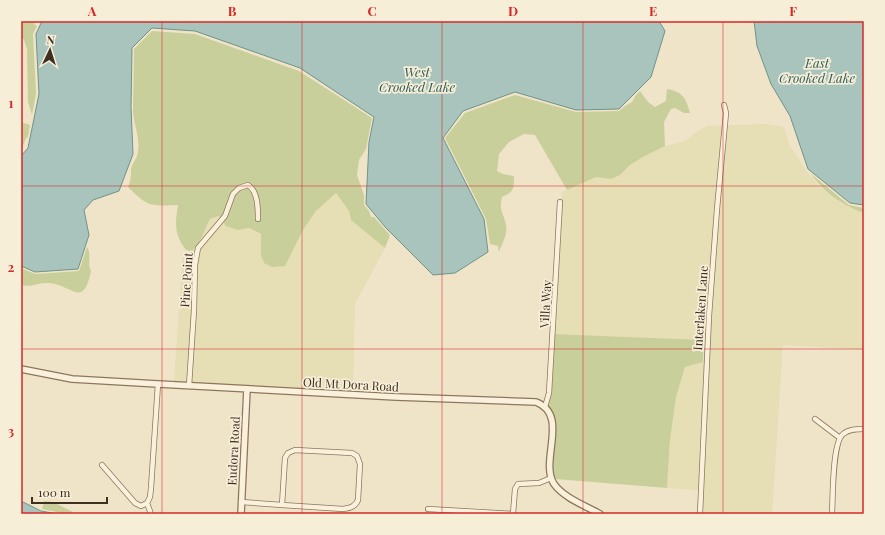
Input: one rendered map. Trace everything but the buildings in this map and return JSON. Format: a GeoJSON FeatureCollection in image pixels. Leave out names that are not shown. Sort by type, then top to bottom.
{"type":"FeatureCollection","features":[{"type":"Feature","properties":{"kind":"street","name":"Interlaken Lane"},"geometry":{"type":"LineString","coordinates":[[700,514],[709,316],[726,113],[724,105]]}},
{"type":"Feature","properties":{"kind":"street","name":"Pine Point"},"geometry":{"type":"LineString","coordinates":[[189,386],[194,310],[195,265],[198,248],[225,216],[232,198],[239,188],[248,185],[252,188],[258,207],[258,219]]}},
{"type":"Feature","properties":{"kind":"street","name":"Villa Way"},"geometry":{"type":"LineString","coordinates":[[545,407],[549,393],[560,202]]}},
{"type":"Feature","properties":{"kind":"street","name":"Old Mt Dora Road"},"geometry":{"type":"LineString","coordinates":[[21,369],[72,379],[396,397],[536,402],[545,407]]}},
{"type":"Feature","properties":{"kind":"street"},"geometry":{"type":"LineString","coordinates":[[151,514],[147,503],[150,492],[158,384]]}},
{"type":"Feature","properties":{"kind":"street","name":"Eudora Road"},"geometry":{"type":"LineString","coordinates":[[240,514],[247,389]]}},
{"type":"Feature","properties":{"kind":"street"},"geometry":{"type":"LineString","coordinates":[[545,407],[549,411],[552,421],[550,469],[553,482],[560,490],[570,497],[600,514]]}},
{"type":"Feature","properties":{"kind":"street"},"geometry":{"type":"LineString","coordinates":[[815,419],[840,438]]}},
{"type":"Feature","properties":{"kind":"street"},"geometry":{"type":"LineString","coordinates":[[832,514],[837,445],[844,433],[849,430],[864,429]]}},
{"type":"Feature","properties":{"kind":"street"},"geometry":{"type":"LineString","coordinates":[[241,502],[282,505],[343,509],[352,508],[358,500],[360,464],[357,456],[352,453],[295,450],[288,452],[285,458],[282,505]]}},
{"type":"Feature","properties":{"kind":"street"},"geometry":{"type":"LineString","coordinates":[[102,465],[135,503],[141,506],[147,503]]}},
{"type":"Feature","properties":{"kind":"street"},"geometry":{"type":"LineString","coordinates":[[428,509],[513,514],[515,489],[518,484],[539,483],[551,478]]}},
{"type":"Feature","properties":{"kind":"shaded area"},"geometry":{"type":"Polygon","coordinates":[[[766,124],[784,127],[790,146],[819,186],[841,203],[864,213],[864,350],[783,345],[772,514],[697,514],[698,490],[667,488],[670,440],[676,397],[685,367],[550,334],[562,192],[596,177],[611,179],[620,175],[630,165],[643,157],[665,146],[685,141],[699,130],[708,126],[766,124]]]}},
{"type":"Feature","properties":{"kind":"shaded area"},"geometry":{"type":"Polygon","coordinates":[[[336,193],[349,211],[351,220],[385,248],[355,304],[353,392],[174,382],[182,262],[185,249],[186,250],[205,230],[210,219],[219,216],[238,230],[249,228],[261,235],[262,242],[285,266],[303,230],[316,211],[336,193]]]}},
{"type":"Feature","properties":{"kind":"green space"},"geometry":{"type":"Polygon","coordinates":[[[21,21],[33,21],[37,26],[33,34],[36,94],[32,115],[28,102],[27,49],[21,36],[21,21]]]}},
{"type":"Feature","properties":{"kind":"green space"},"geometry":{"type":"Polygon","coordinates":[[[152,31],[195,34],[299,71],[372,118],[366,149],[359,160],[357,175],[364,195],[364,205],[369,211],[371,217],[374,217],[390,235],[385,248],[351,220],[349,211],[336,193],[316,211],[303,230],[285,266],[272,267],[264,263],[261,255],[261,234],[249,228],[238,230],[226,226],[219,216],[210,219],[195,248],[192,251],[186,250],[179,239],[176,229],[178,205],[150,204],[145,202],[128,187],[131,169],[138,154],[138,136],[133,112],[134,49],[152,31]]]}},
{"type":"Feature","properties":{"kind":"green space"},"geometry":{"type":"Polygon","coordinates":[[[667,89],[677,92],[683,96],[690,113],[684,113],[675,108],[671,109],[664,122],[665,146],[643,157],[630,165],[620,175],[611,179],[596,177],[567,190],[535,135],[524,134],[509,142],[499,154],[497,171],[514,176],[514,184],[511,192],[502,197],[501,202],[506,232],[499,252],[498,246],[490,244],[486,219],[445,138],[465,113],[515,95],[576,112],[619,111],[632,102],[640,91],[648,102],[655,107],[666,101],[667,89]]]}},
{"type":"Feature","properties":{"kind":"green space"},"geometry":{"type":"Polygon","coordinates":[[[21,122],[30,125],[28,137],[26,138],[21,151],[21,122]]]}},
{"type":"Feature","properties":{"kind":"green space"},"geometry":{"type":"Polygon","coordinates":[[[810,173],[849,205],[864,208],[864,213],[840,202],[827,192],[810,173]]]}},
{"type":"Feature","properties":{"kind":"green space"},"geometry":{"type":"Polygon","coordinates":[[[87,247],[91,271],[88,283],[80,292],[76,292],[56,284],[48,283],[28,286],[21,285],[21,268],[35,274],[79,271],[87,247]]]}},
{"type":"Feature","properties":{"kind":"green space"},"geometry":{"type":"Polygon","coordinates":[[[550,334],[703,340],[703,362],[685,367],[676,397],[670,440],[667,488],[555,479],[553,461],[555,423],[553,414],[548,406],[550,334]]]}},
{"type":"Feature","properties":{"kind":"green space"},"geometry":{"type":"Polygon","coordinates":[[[44,501],[53,502],[77,514],[66,514],[42,509],[44,501]]]}},
{"type":"Feature","properties":{"kind":"water","name":"West Crooked Lake"},"geometry":{"type":"Polygon","coordinates":[[[42,21],[659,21],[665,31],[651,77],[619,109],[576,110],[515,92],[463,111],[443,138],[484,219],[488,252],[455,273],[433,275],[386,228],[366,204],[369,142],[374,117],[300,68],[195,31],[152,28],[132,48],[131,107],[133,154],[119,191],[93,200],[84,210],[89,235],[78,269],[35,272],[21,266],[21,156],[28,148],[39,94],[36,34],[42,21]]]}},
{"type":"Feature","properties":{"kind":"water","name":"East Crooked Lake"},"geometry":{"type":"Polygon","coordinates":[[[754,21],[864,21],[864,205],[850,203],[808,169],[790,116],[771,84],[757,46],[754,21]]]}},
{"type":"Feature","properties":{"kind":"water"},"geometry":{"type":"Polygon","coordinates":[[[21,501],[41,511],[58,514],[21,514],[21,501]]]}}]}
